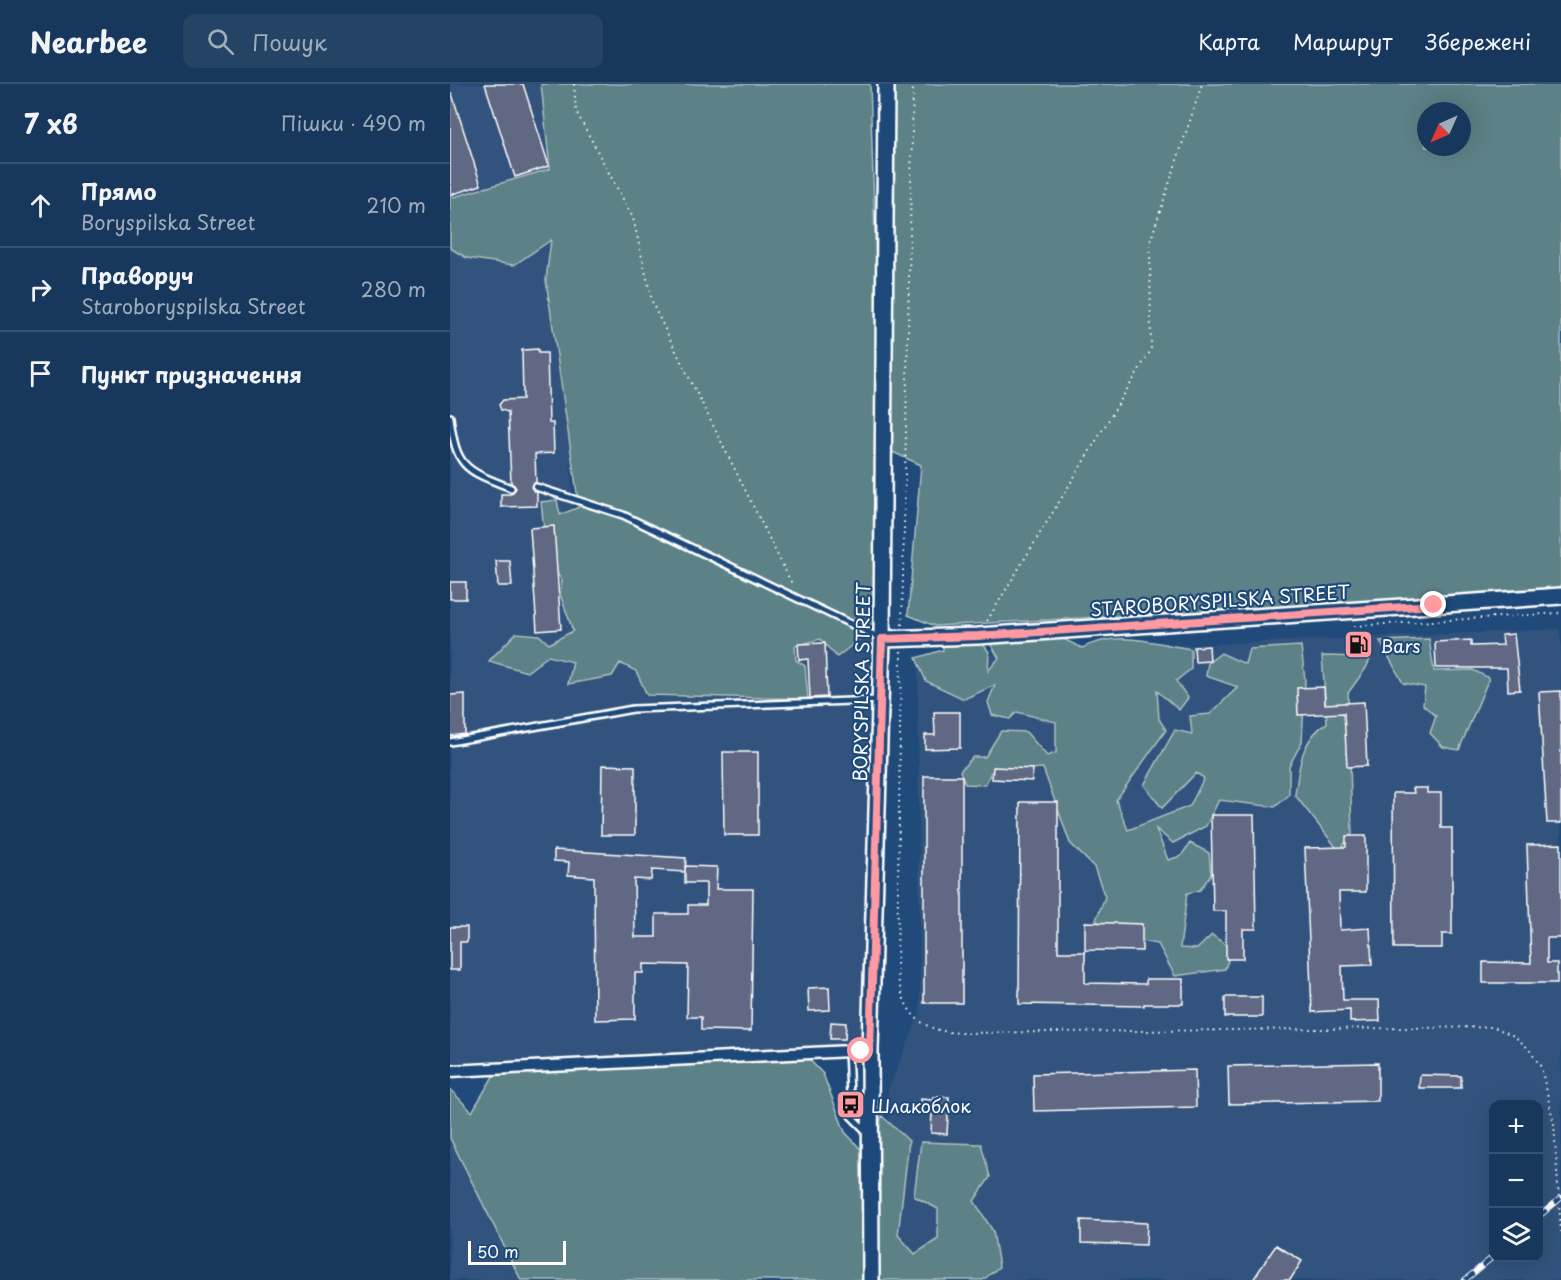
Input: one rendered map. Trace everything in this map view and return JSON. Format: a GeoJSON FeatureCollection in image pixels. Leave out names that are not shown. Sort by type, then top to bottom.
{"type":"FeatureCollection","features":[{"type":"Feature","properties":{"kind":"main road","name":"BORYSPILSKA STREET"},"geometry":{"type":"LineString","coordinates":[[870,1280],[872,1137],[870,1050],[882,639],[886,84]]}},
{"type":"Feature","properties":{"kind":"main road","name":"STAROBORYSPILSKA STREET"},"geometry":{"type":"LineString","coordinates":[[882,639],[978,636],[1561,596]]}},
{"type":"Feature","properties":{"kind":"street"},"geometry":{"type":"LineString","coordinates":[[450,1071],[870,1050]]}},
{"type":"Feature","properties":{"kind":"lane"},"geometry":{"type":"LineString","coordinates":[[450,417],[453,446],[471,472],[511,488]]}},
{"type":"Feature","properties":{"kind":"lane"},"geometry":{"type":"LineString","coordinates":[[536,487],[623,515],[882,639]]}},
{"type":"Feature","properties":{"kind":"lane"},"geometry":{"type":"LineString","coordinates":[[450,742],[633,709],[880,700]]}},
{"type":"Feature","properties":{"kind":"lane"},"geometry":{"type":"LineString","coordinates":[[848,1051],[851,1116],[872,1137]]}},
{"type":"Feature","properties":{"kind":"path"},"geometry":{"type":"LineString","coordinates":[[574,84],[576,111],[633,218],[653,305],[800,599]]}},
{"type":"Feature","properties":{"kind":"path"},"geometry":{"type":"LineString","coordinates":[[913,84],[901,638],[897,971],[900,991],[909,1012],[925,1025],[942,1033],[963,1034],[1494,1027],[1514,1036],[1528,1048],[1541,1067],[1554,1124],[1561,1232]]}},
{"type":"Feature","properties":{"kind":"path"},"geometry":{"type":"LineString","coordinates":[[978,636],[1151,350],[1150,242],[1202,84]]}},
{"type":"Feature","properties":{"kind":"shaded area"},"geometry":{"type":"Polygon","coordinates":[[[450,84],[548,84],[573,507],[593,644],[870,635],[863,1030],[857,1042],[846,1046],[450,1064],[450,84]]]}},
{"type":"Feature","properties":{"kind":"shaded area"},"geometry":{"type":"Polygon","coordinates":[[[1559,629],[1561,641],[1561,1280],[890,1280],[888,1090],[920,1013],[918,657],[1559,629]]]}},
{"type":"Feature","properties":{"kind":"shaded area"},"geometry":{"type":"Polygon","coordinates":[[[450,1107],[534,1280],[450,1280],[450,1107]]]}},
{"type":"Feature","properties":{"kind":"green space"},"geometry":{"type":"Polygon","coordinates":[[[541,84],[870,84],[879,359],[877,625],[837,657],[820,639],[795,646],[796,660],[805,666],[808,699],[647,695],[636,671],[620,663],[612,676],[568,684],[573,662],[548,656],[527,672],[489,661],[516,633],[539,635],[549,644],[573,631],[560,594],[562,581],[547,557],[541,502],[557,500],[560,515],[579,507],[546,280],[551,240],[514,265],[467,258],[450,248],[450,198],[550,169],[541,84]]]}},
{"type":"Feature","properties":{"kind":"green space"},"geometry":{"type":"Polygon","coordinates":[[[878,84],[1561,84],[1561,592],[935,626],[908,615],[921,465],[888,450],[878,84]]]}},
{"type":"Feature","properties":{"kind":"green space"},"geometry":{"type":"Polygon","coordinates":[[[1057,636],[1082,648],[1109,640],[1122,639],[1149,641],[1191,649],[1191,669],[1176,681],[1188,698],[1179,710],[1157,691],[1159,719],[1166,730],[1116,800],[1128,830],[1190,806],[1204,778],[1196,773],[1162,808],[1144,785],[1175,730],[1192,734],[1190,716],[1210,714],[1238,687],[1206,676],[1208,663],[1221,653],[1245,664],[1249,649],[1301,646],[1305,680],[1302,742],[1289,766],[1289,795],[1275,807],[1219,800],[1206,826],[1173,843],[1156,829],[1168,860],[1181,856],[1190,843],[1209,853],[1211,874],[1200,890],[1187,893],[1180,948],[1197,949],[1212,935],[1232,949],[1225,969],[1175,976],[1158,944],[1125,936],[1110,930],[1096,920],[1105,897],[1094,867],[1070,843],[1043,768],[991,772],[985,785],[965,784],[960,771],[973,757],[985,757],[1001,731],[1026,732],[1047,756],[1056,753],[1056,722],[1017,712],[1010,719],[992,715],[988,702],[995,685],[964,699],[926,681],[916,658],[943,650],[943,639],[979,639],[989,652],[988,671],[999,658],[991,645],[1003,637],[1057,636]]]}},
{"type":"Feature","properties":{"kind":"green space"},"geometry":{"type":"Polygon","coordinates":[[[1429,639],[1434,671],[1473,670],[1489,678],[1459,750],[1443,747],[1430,733],[1436,716],[1423,705],[1425,687],[1403,683],[1380,641],[1429,639]]]}},
{"type":"Feature","properties":{"kind":"green space"},"geometry":{"type":"Polygon","coordinates":[[[1322,656],[1371,657],[1348,693],[1352,834],[1339,851],[1295,795],[1300,764],[1307,745],[1318,730],[1327,723],[1322,656]]]}},
{"type":"Feature","properties":{"kind":"green space"},"geometry":{"type":"Polygon","coordinates":[[[807,1057],[823,1074],[845,1132],[869,1158],[882,1116],[909,1141],[898,1235],[915,1254],[938,1239],[938,1209],[914,1196],[921,1142],[981,1144],[990,1177],[974,1201],[993,1231],[999,1267],[983,1280],[521,1280],[450,1138],[450,1089],[472,1112],[495,1073],[807,1057]]]}},
{"type":"Feature","properties":{"kind":"building"},"geometry":{"type":"Polygon","coordinates":[[[485,84],[523,84],[549,166],[515,177],[485,84]]]}},
{"type":"Feature","properties":{"kind":"building"},"geometry":{"type":"Polygon","coordinates":[[[450,94],[452,94],[481,185],[450,195],[450,94]]]}},
{"type":"Feature","properties":{"kind":"building"},"geometry":{"type":"Polygon","coordinates":[[[538,349],[538,353],[547,353],[549,423],[553,423],[554,453],[535,454],[536,482],[531,487],[537,492],[537,506],[501,507],[501,494],[511,494],[516,488],[511,483],[508,412],[501,410],[499,405],[503,400],[523,399],[522,350],[538,349]]]}},
{"type":"Feature","properties":{"kind":"building"},"geometry":{"type":"Polygon","coordinates":[[[554,526],[561,629],[537,631],[530,528],[554,526]]]}},
{"type":"Feature","properties":{"kind":"building"},"geometry":{"type":"Polygon","coordinates":[[[496,561],[510,561],[512,586],[498,586],[496,561]]]}},
{"type":"Feature","properties":{"kind":"building"},"geometry":{"type":"Polygon","coordinates":[[[450,582],[466,582],[466,599],[450,599],[450,582]]]}},
{"type":"Feature","properties":{"kind":"building"},"geometry":{"type":"Polygon","coordinates":[[[1514,634],[1520,690],[1508,691],[1507,668],[1436,668],[1435,642],[1471,640],[1471,646],[1503,645],[1502,635],[1514,634]]]}},
{"type":"Feature","properties":{"kind":"building"},"geometry":{"type":"Polygon","coordinates":[[[825,643],[827,697],[810,698],[808,659],[799,660],[798,644],[825,643]]]}},
{"type":"Feature","properties":{"kind":"building"},"geometry":{"type":"Polygon","coordinates":[[[1209,646],[1210,661],[1195,662],[1194,647],[1209,646]]]}},
{"type":"Feature","properties":{"kind":"building"},"geometry":{"type":"Polygon","coordinates":[[[1324,687],[1325,704],[1364,702],[1367,766],[1347,767],[1344,713],[1298,715],[1297,688],[1324,687]]]}},
{"type":"Feature","properties":{"kind":"building"},"geometry":{"type":"Polygon","coordinates":[[[1561,691],[1561,823],[1547,823],[1539,692],[1561,691]]]}},
{"type":"Feature","properties":{"kind":"building"},"geometry":{"type":"Polygon","coordinates":[[[465,694],[465,734],[450,736],[450,695],[465,694]]]}},
{"type":"Feature","properties":{"kind":"building"},"geometry":{"type":"Polygon","coordinates":[[[934,712],[960,712],[960,748],[925,749],[925,735],[935,735],[934,712]]]}},
{"type":"Feature","properties":{"kind":"building"},"geometry":{"type":"Polygon","coordinates":[[[723,752],[758,752],[758,835],[724,835],[723,752]]]}},
{"type":"Feature","properties":{"kind":"building"},"geometry":{"type":"Polygon","coordinates":[[[602,765],[635,766],[635,835],[601,835],[602,765]]]}},
{"type":"Feature","properties":{"kind":"building"},"geometry":{"type":"Polygon","coordinates":[[[993,767],[1033,769],[1032,781],[992,779],[993,767]]]}},
{"type":"Feature","properties":{"kind":"building"},"geometry":{"type":"Polygon","coordinates":[[[924,776],[962,776],[962,1003],[924,1003],[924,776]]]}},
{"type":"Feature","properties":{"kind":"building"},"geometry":{"type":"Polygon","coordinates":[[[1413,788],[1427,788],[1427,793],[1441,793],[1441,828],[1452,828],[1452,934],[1442,934],[1442,948],[1394,948],[1393,793],[1414,793],[1413,788]]]}},
{"type":"Feature","properties":{"kind":"building"},"geometry":{"type":"Polygon","coordinates":[[[1020,802],[1058,802],[1058,952],[1085,952],[1085,983],[1146,984],[1146,979],[1183,979],[1183,1004],[1144,1004],[1144,1006],[1019,1004],[1020,802]]]}},
{"type":"Feature","properties":{"kind":"building"},"geometry":{"type":"Polygon","coordinates":[[[1211,815],[1254,815],[1256,929],[1243,929],[1243,959],[1226,959],[1226,911],[1213,911],[1211,815]]]}},
{"type":"Feature","properties":{"kind":"building"},"geometry":{"type":"Polygon","coordinates":[[[1346,836],[1366,836],[1366,892],[1339,892],[1340,930],[1370,928],[1372,965],[1342,966],[1343,1000],[1379,1000],[1380,1021],[1350,1022],[1350,1010],[1312,1012],[1305,848],[1346,847],[1346,836]]]}},
{"type":"Feature","properties":{"kind":"building"},"geometry":{"type":"Polygon","coordinates":[[[1561,844],[1561,938],[1547,938],[1547,963],[1557,963],[1557,983],[1483,983],[1483,962],[1531,963],[1527,845],[1561,844]]]}},
{"type":"Feature","properties":{"kind":"building"},"geometry":{"type":"Polygon","coordinates":[[[554,850],[686,858],[685,866],[717,867],[716,889],[753,889],[751,1031],[701,1030],[701,1017],[687,1017],[688,965],[643,964],[643,973],[635,973],[635,1019],[595,1020],[594,877],[568,875],[569,862],[554,861],[554,850]],[[652,870],[651,880],[634,879],[635,937],[656,937],[656,914],[688,914],[688,905],[706,905],[706,883],[685,883],[685,872],[652,870]]]}},
{"type":"Feature","properties":{"kind":"building"},"geometry":{"type":"Polygon","coordinates":[[[1085,922],[1142,924],[1142,951],[1085,950],[1085,922]]]}},
{"type":"Feature","properties":{"kind":"building"},"geometry":{"type":"Polygon","coordinates":[[[450,927],[467,927],[467,942],[460,942],[460,970],[450,970],[450,927]]]}},
{"type":"Feature","properties":{"kind":"building"},"geometry":{"type":"Polygon","coordinates":[[[829,987],[830,1010],[809,1011],[808,988],[829,987]]]}},
{"type":"Feature","properties":{"kind":"building"},"geometry":{"type":"Polygon","coordinates":[[[1225,997],[1262,997],[1262,1017],[1225,1017],[1225,997]]]}},
{"type":"Feature","properties":{"kind":"building"},"geometry":{"type":"Polygon","coordinates":[[[831,1022],[846,1023],[845,1039],[830,1039],[831,1022]]]}},
{"type":"Feature","properties":{"kind":"building"},"geometry":{"type":"Polygon","coordinates":[[[1378,1063],[1378,1101],[1229,1104],[1228,1066],[1378,1063]]]}},
{"type":"Feature","properties":{"kind":"building"},"geometry":{"type":"Polygon","coordinates":[[[1195,1070],[1196,1107],[1034,1111],[1033,1074],[1195,1070]]]}},
{"type":"Feature","properties":{"kind":"building"},"geometry":{"type":"Polygon","coordinates":[[[1420,1075],[1461,1076],[1461,1088],[1419,1088],[1420,1075]]]}},
{"type":"Feature","properties":{"kind":"building"},"geometry":{"type":"Polygon","coordinates":[[[933,1097],[949,1097],[947,1134],[931,1133],[932,1112],[920,1111],[921,1099],[933,1100],[933,1097]]]}},
{"type":"Feature","properties":{"kind":"building"},"geometry":{"type":"Polygon","coordinates":[[[1081,1220],[1147,1223],[1146,1245],[1081,1243],[1081,1220]]]}},
{"type":"Feature","properties":{"kind":"building"},"geometry":{"type":"Polygon","coordinates":[[[1276,1245],[1302,1261],[1290,1280],[1253,1280],[1276,1245]]]}},
{"type":"Feature","properties":{"kind":"railway"},"geometry":{"type":"LineString","coordinates":[[1543,1213],[1561,1198]]}},
{"type":"Feature","properties":{"kind":"railway"},"geometry":{"type":"LineString","coordinates":[[1465,1280],[1489,1260]]}},
{"type":"Feature","properties":{"kind":"place","name":"Bars"},"geometry":{"type":"Point","coordinates":[1359,645]}},
{"type":"Feature","properties":{"kind":"place","name":"Шлакоблок"},"geometry":{"type":"Point","coordinates":[850,1105]}},
{"type":"Feature","properties":{"kind":"route"},"geometry":{"type":"LineString","coordinates":[[861,1051],[870,1050],[882,639],[978,636],[1434,605]]}}]}
